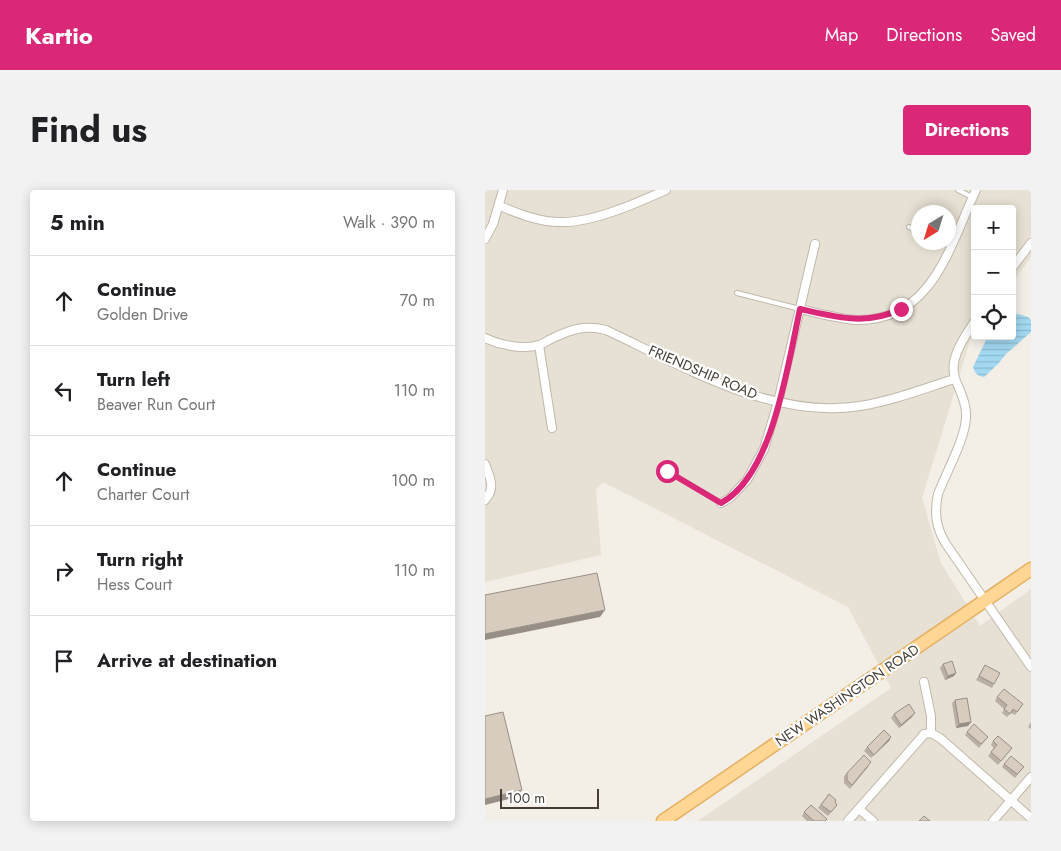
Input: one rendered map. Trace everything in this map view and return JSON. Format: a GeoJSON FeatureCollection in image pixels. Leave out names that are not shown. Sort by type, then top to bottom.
{"type":"FeatureCollection","features":[{"type":"Feature","properties":{"kind":"main road","name":"NEW WASHINGTON ROAD"},"geometry":{"type":"LineString","coordinates":[[663,821],[1031,569]]}},
{"type":"Feature","properties":{"kind":"street"},"geometry":{"type":"LineString","coordinates":[[485,239],[493,224],[503,190]]}},
{"type":"Feature","properties":{"kind":"street"},"geometry":{"type":"LineString","coordinates":[[499,206],[535,218],[563,222],[581,220],[620,209],[666,190]]}},
{"type":"Feature","properties":{"kind":"street"},"geometry":{"type":"LineString","coordinates":[[956,237],[974,193]]}},
{"type":"Feature","properties":{"kind":"street"},"geometry":{"type":"LineString","coordinates":[[1016,263],[1031,243]]}},
{"type":"Feature","properties":{"kind":"street"},"geometry":{"type":"LineString","coordinates":[[721,503],[739,490],[754,469],[764,449],[778,402],[815,244]]}},
{"type":"Feature","properties":{"kind":"street"},"geometry":{"type":"LineString","coordinates":[[800,309],[855,320],[894,313],[908,306],[926,290],[941,269],[950,250]]}},
{"type":"Feature","properties":{"kind":"street","name":"FRIENDSHIP ROAD"},"geometry":{"type":"LineString","coordinates":[[485,338],[503,345],[539,345],[568,331],[586,327],[600,329],[706,377],[749,393],[778,402],[827,408],[859,406],[889,400],[954,378]]}},
{"type":"Feature","properties":{"kind":"street"},"geometry":{"type":"LineString","coordinates":[[971,327],[959,346],[954,362],[954,378],[965,405],[966,423],[961,440],[938,494],[936,522],[946,544],[1031,667]]}},
{"type":"Feature","properties":{"kind":"street"},"geometry":{"type":"LineString","coordinates":[[539,345],[552,428]]}},
{"type":"Feature","properties":{"kind":"street"},"geometry":{"type":"LineString","coordinates":[[485,464],[493,484],[485,500]]}},
{"type":"Feature","properties":{"kind":"street"},"geometry":{"type":"LineString","coordinates":[[924,682],[931,716],[931,733]]}},
{"type":"Feature","properties":{"kind":"street"},"geometry":{"type":"LineString","coordinates":[[848,821],[921,738],[925,734],[931,733],[940,738],[1031,818]]}},
{"type":"Feature","properties":{"kind":"street"},"geometry":{"type":"LineString","coordinates":[[993,821],[1031,777]]}},
{"type":"Feature","properties":{"kind":"street"},"geometry":{"type":"LineString","coordinates":[[859,809],[873,821]]}},
{"type":"Feature","properties":{"kind":"lane"},"geometry":{"type":"LineString","coordinates":[[958,190],[974,193]]}},
{"type":"Feature","properties":{"kind":"lane"},"geometry":{"type":"LineString","coordinates":[[737,293],[800,309]]}},
{"type":"Feature","properties":{"kind":"lane"},"geometry":{"type":"LineString","coordinates":[[667,471],[721,503]]}},
{"type":"Feature","properties":{"kind":"shaded area"},"geometry":{"type":"Polygon","coordinates":[[[485,190],[1031,190],[1031,257],[1016,278],[1016,205],[971,205],[971,340],[922,498],[941,563],[980,626],[1031,589],[1031,821],[698,821],[891,688],[848,607],[603,482],[596,489],[601,555],[485,582],[485,190]]]}},
{"type":"Feature","properties":{"kind":"water"},"geometry":{"type":"Polygon","coordinates":[[[1016,314],[1028,317],[1031,320],[1031,332],[984,377],[978,375],[973,367],[986,340],[1016,340],[1016,314]]]}},
{"type":"Feature","properties":{"kind":"building"},"geometry":{"type":"Polygon","coordinates":[[[597,573],[605,610],[485,634],[485,595],[597,573]]]}},
{"type":"Feature","properties":{"kind":"building"},"geometry":{"type":"Polygon","coordinates":[[[952,661],[956,673],[948,676],[943,664],[952,661]]]}},
{"type":"Feature","properties":{"kind":"building"},"geometry":{"type":"Polygon","coordinates":[[[985,665],[1000,673],[994,684],[979,676],[985,665]]]}},
{"type":"Feature","properties":{"kind":"building"},"geometry":{"type":"Polygon","coordinates":[[[1004,689],[1023,704],[1017,712],[1013,709],[1010,714],[1004,709],[1007,705],[997,697],[1004,689]]]}},
{"type":"Feature","properties":{"kind":"building"},"geometry":{"type":"Polygon","coordinates":[[[967,698],[971,722],[959,724],[955,700],[967,698]]]}},
{"type":"Feature","properties":{"kind":"building"},"geometry":{"type":"Polygon","coordinates":[[[909,704],[915,713],[901,725],[894,714],[909,704]]]}},
{"type":"Feature","properties":{"kind":"building"},"geometry":{"type":"Polygon","coordinates":[[[503,712],[522,790],[485,799],[485,716],[503,712]]]}},
{"type":"Feature","properties":{"kind":"building"},"geometry":{"type":"Polygon","coordinates":[[[974,724],[988,737],[981,744],[967,732],[974,724]]]}},
{"type":"Feature","properties":{"kind":"building"},"geometry":{"type":"Polygon","coordinates":[[[884,730],[891,737],[874,755],[867,747],[884,730]]]}},
{"type":"Feature","properties":{"kind":"building"},"geometry":{"type":"Polygon","coordinates":[[[998,736],[1012,748],[1001,761],[991,752],[997,745],[993,741],[998,736]]]}},
{"type":"Feature","properties":{"kind":"building"},"geometry":{"type":"Polygon","coordinates":[[[864,755],[871,762],[852,785],[847,780],[847,773],[864,755]]]}},
{"type":"Feature","properties":{"kind":"building"},"geometry":{"type":"Polygon","coordinates":[[[1011,756],[1024,767],[1017,774],[1004,764],[1011,756]]]}},
{"type":"Feature","properties":{"kind":"building"},"geometry":{"type":"Polygon","coordinates":[[[829,794],[836,800],[837,805],[831,812],[821,805],[829,794]]]}},
{"type":"Feature","properties":{"kind":"building"},"geometry":{"type":"Polygon","coordinates":[[[811,805],[827,819],[825,821],[814,821],[804,812],[811,805]]]}},
{"type":"Feature","properties":{"kind":"building"},"geometry":{"type":"Polygon","coordinates":[[[924,816],[930,821],[919,821],[924,816]]]}},
{"type":"Feature","properties":{"kind":"route"},"geometry":{"type":"LineString","coordinates":[[667,471],[721,503],[730,498],[747,480],[764,449],[778,402],[800,309],[855,320],[886,315],[901,309]]}}]}
